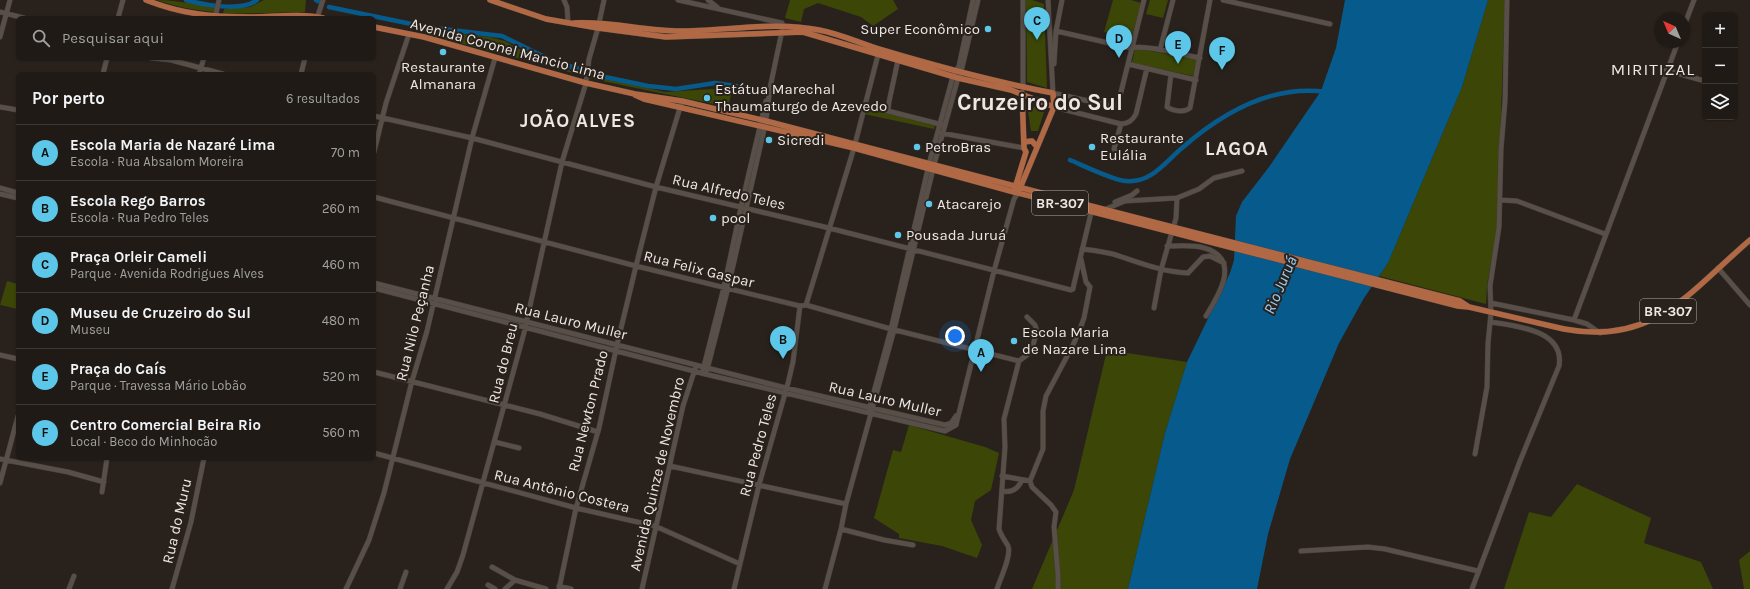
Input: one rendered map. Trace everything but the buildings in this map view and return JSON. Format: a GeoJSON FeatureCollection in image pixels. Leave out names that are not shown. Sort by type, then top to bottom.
{"type":"FeatureCollection","features":[{"type":"Feature","properties":{"kind":"main road"},"geometry":{"type":"LineString","coordinates":[[146,0],[180,12],[208,16]]}},
{"type":"Feature","properties":{"kind":"main road"},"geometry":{"type":"LineString","coordinates":[[490,0],[546,19],[670,37],[711,32],[782,27],[957,74],[1011,90],[1054,107]]}},
{"type":"Feature","properties":{"kind":"main road","name":"Avenida Coronel Mancio Lima"},"geometry":{"type":"LineString","coordinates":[[376,27],[408,34],[586,83],[635,94],[682,101],[763,124],[932,167],[1016,193]]}},
{"type":"Feature","properties":{"kind":"main road"},"geometry":{"type":"LineString","coordinates":[[879,52],[898,60],[957,74],[1053,93],[1054,107],[1018,186]]}},
{"type":"Feature","properties":{"kind":"main road","name":"BR-307"},"geometry":{"type":"LineString","coordinates":[[1023,87],[1022,95],[1025,147],[1016,193],[1110,212],[1458,306],[1469,307],[1564,329],[1585,333],[1617,332],[1668,311],[1692,292],[1750,240]]}},
{"type":"Feature","properties":{"kind":"main road","name":"Avenida Coronel Mancio Lima"},"geometry":{"type":"LineString","coordinates":[[635,94],[644,99],[680,108],[763,124]]}},
{"type":"Feature","properties":{"kind":"main road"},"geometry":{"type":"LineString","coordinates":[[1032,141],[1036,149],[1033,153],[1025,147],[1032,141]]}},
{"type":"Feature","properties":{"kind":"main road","name":"Avenida Coronel Mancio Lima"},"geometry":{"type":"LineString","coordinates":[[932,167],[1018,186]]}},
{"type":"Feature","properties":{"kind":"main road","name":"BR-307"},"geometry":{"type":"LineString","coordinates":[[1018,186],[1092,209]]}},
{"type":"Feature","properties":{"kind":"street"},"geometry":{"type":"LineString","coordinates":[[0,37],[10,0]]}},
{"type":"Feature","properties":{"kind":"street"},"geometry":{"type":"LineString","coordinates":[[119,16],[123,0]]}},
{"type":"Feature","properties":{"kind":"street"},"geometry":{"type":"LineString","coordinates":[[320,16],[323,0]]}},
{"type":"Feature","properties":{"kind":"street"},"geometry":{"type":"LineString","coordinates":[[564,0],[571,22]]}},
{"type":"Feature","properties":{"kind":"street","name":"Rua do Breu"},"geometry":{"type":"LineString","coordinates":[[447,589],[457,572],[463,555],[505,406],[526,327],[546,242],[562,162],[586,83],[588,68],[604,0]]}},
{"type":"Feature","properties":{"kind":"street"},"geometry":{"type":"LineString","coordinates":[[678,0],[724,10],[782,27]]}},
{"type":"Feature","properties":{"kind":"street"},"geometry":{"type":"LineString","coordinates":[[708,0],[713,5],[724,10]]}},
{"type":"Feature","properties":{"kind":"street"},"geometry":{"type":"LineString","coordinates":[[957,74],[973,0]]}},
{"type":"Feature","properties":{"kind":"street"},"geometry":{"type":"LineString","coordinates":[[825,589],[842,529],[846,504],[893,330],[932,167],[978,0]]}},
{"type":"Feature","properties":{"kind":"street"},"geometry":{"type":"LineString","coordinates":[[1023,0],[1023,87]]}},
{"type":"Feature","properties":{"kind":"street"},"geometry":{"type":"LineString","coordinates":[[1048,0],[1053,80]]}},
{"type":"Feature","properties":{"kind":"street"},"geometry":{"type":"LineString","coordinates":[[1062,0],[1056,30],[1053,93],[1111,107],[1115,107],[1118,104],[1144,0]]}},
{"type":"Feature","properties":{"kind":"street"},"geometry":{"type":"LineString","coordinates":[[1160,50],[1173,0]]}},
{"type":"Feature","properties":{"kind":"street"},"geometry":{"type":"LineString","coordinates":[[1171,74],[1167,107],[1169,109],[1185,111],[1190,108],[1210,0]]}},
{"type":"Feature","properties":{"kind":"street"},"geometry":{"type":"LineString","coordinates":[[1224,0],[1330,24]]}},
{"type":"Feature","properties":{"kind":"street"},"geometry":{"type":"LineString","coordinates":[[1475,454],[1487,387],[1488,343],[1491,322],[1490,286],[1499,227],[1501,200],[1500,168],[1505,101],[1507,0]]}},
{"type":"Feature","properties":{"kind":"street"},"geometry":{"type":"LineString","coordinates":[[1689,12],[1694,0]]}},
{"type":"Feature","properties":{"kind":"street"},"geometry":{"type":"LineString","coordinates":[[216,16],[218,4]]}},
{"type":"Feature","properties":{"kind":"street"},"geometry":{"type":"LineString","coordinates":[[0,12],[17,16]]}},
{"type":"Feature","properties":{"kind":"street","name":"Avenida Quinze de Novembro"},"geometry":{"type":"LineString","coordinates":[[704,374],[726,287],[763,124],[782,27]]}},
{"type":"Feature","properties":{"kind":"street"},"geometry":{"type":"LineString","coordinates":[[1056,30],[1131,48],[1137,47],[1160,50],[1200,58]]}},
{"type":"Feature","properties":{"kind":"street"},"geometry":{"type":"LineString","coordinates":[[376,144],[382,118],[408,34]]}},
{"type":"Feature","properties":{"kind":"street"},"geometry":{"type":"LineString","coordinates":[[1574,320],[1675,48]]}},
{"type":"Feature","properties":{"kind":"street"},"geometry":{"type":"LineString","coordinates":[[806,305],[854,146],[879,52]]}},
{"type":"Feature","properties":{"kind":"street","name":"Rua Nilo Peçanha"},"geometry":{"type":"LineString","coordinates":[[346,589],[369,540],[393,459],[412,381],[425,339],[472,138],[495,58]]}},
{"type":"Feature","properties":{"kind":"street"},"geometry":{"type":"LineString","coordinates":[[104,72],[106,60]]}},
{"type":"Feature","properties":{"kind":"street"},"geometry":{"type":"LineString","coordinates":[[171,60],[216,72]]}},
{"type":"Feature","properties":{"kind":"street"},"geometry":{"type":"LineString","coordinates":[[199,72],[203,60]]}},
{"type":"Feature","properties":{"kind":"street"},"geometry":{"type":"LineString","coordinates":[[302,72],[304,60]]}},
{"type":"Feature","properties":{"kind":"street"},"geometry":{"type":"LineString","coordinates":[[888,111],[898,60]]}},
{"type":"Feature","properties":{"kind":"street"},"geometry":{"type":"LineString","coordinates":[[1128,64],[1196,80]]}},
{"type":"Feature","properties":{"kind":"street"},"geometry":{"type":"LineString","coordinates":[[1054,107],[1120,124],[1127,123],[1132,120],[1136,114],[1146,68]]}},
{"type":"Feature","properties":{"kind":"street"},"geometry":{"type":"LineString","coordinates":[[1666,70],[1701,80]]}},
{"type":"Feature","properties":{"kind":"street","name":"Rua Newton Prado"},"geometry":{"type":"LineString","coordinates":[[559,587],[576,508],[598,432],[636,266],[656,187],[682,101]]}},
{"type":"Feature","properties":{"kind":"street"},"geometry":{"type":"LineString","coordinates":[[864,106],[943,125]]}},
{"type":"Feature","properties":{"kind":"street"},"geometry":{"type":"LineString","coordinates":[[0,107],[16,110]]}},
{"type":"Feature","properties":{"kind":"street","name":"Rua Alfredo Teles"},"geometry":{"type":"LineString","coordinates":[[376,116],[472,138],[656,187],[828,228],[1068,289],[1073,289],[1081,258]]}},
{"type":"Feature","properties":{"kind":"street"},"geometry":{"type":"LineString","coordinates":[[1112,158],[1115,158],[1117,154],[1114,149],[1120,124]]}},
{"type":"Feature","properties":{"kind":"street"},"geometry":{"type":"LineString","coordinates":[[941,133],[1025,147]]}},
{"type":"Feature","properties":{"kind":"street"},"geometry":{"type":"LineString","coordinates":[[1110,212],[1132,200],[1177,198],[1199,189],[1214,178],[1242,171]]}},
{"type":"Feature","properties":{"kind":"street"},"geometry":{"type":"LineString","coordinates":[[0,188],[16,192]]}},
{"type":"Feature","properties":{"kind":"street"},"geometry":{"type":"LineString","coordinates":[[1110,212],[1115,202],[1132,195],[1137,191]]}},
{"type":"Feature","properties":{"kind":"street"},"geometry":{"type":"LineString","coordinates":[[957,415],[994,271],[1016,193]]}},
{"type":"Feature","properties":{"kind":"street"},"geometry":{"type":"LineString","coordinates":[[0,194],[16,198]]}},
{"type":"Feature","properties":{"kind":"street","name":"Rua Felix Gaspar"},"geometry":{"type":"LineString","coordinates":[[376,198],[636,266],[800,306],[806,305],[893,330],[1019,360]]}},
{"type":"Feature","properties":{"kind":"street"},"geometry":{"type":"LineString","coordinates":[[1154,308],[1167,246],[1176,218],[1177,198]]}},
{"type":"Feature","properties":{"kind":"street"},"geometry":{"type":"LineString","coordinates":[[1501,200],[1517,201],[1605,234]]}},
{"type":"Feature","properties":{"kind":"street"},"geometry":{"type":"LineString","coordinates":[[1058,589],[1054,527],[1056,512],[1052,505],[1032,488],[1030,479],[1043,449],[1042,411],[1046,396],[1074,345],[1084,318],[1090,287],[1086,282],[1081,258],[1092,209]]}},
{"type":"Feature","properties":{"kind":"street"},"geometry":{"type":"LineString","coordinates":[[1167,246],[1191,246],[1214,252],[1224,263],[1225,270],[1223,283],[1206,316]]}},
{"type":"Feature","properties":{"kind":"street"},"geometry":{"type":"LineString","coordinates":[[1082,249],[1111,254],[1162,270],[1188,273],[1203,257],[1210,256],[1224,263]]}},
{"type":"Feature","properties":{"kind":"street"},"geometry":{"type":"LineString","coordinates":[[1718,268],[1750,305]]}},
{"type":"Feature","properties":{"kind":"street","name":"Rua Lauro Muller"},"geometry":{"type":"LineString","coordinates":[[376,284],[526,322],[617,351],[704,374],[945,431],[956,425],[957,415]]}},
{"type":"Feature","properties":{"kind":"street","name":"Rua Lauro Muller"},"geometry":{"type":"LineString","coordinates":[[376,289],[526,327],[617,345],[786,388],[945,425],[951,423],[957,415]]}},
{"type":"Feature","properties":{"kind":"street"},"geometry":{"type":"LineString","coordinates":[[1491,303],[1574,320],[1587,324],[1600,333]]}},
{"type":"Feature","properties":{"kind":"street","name":"Rua Pedro Teles"},"geometry":{"type":"LineString","coordinates":[[734,589],[759,486],[786,388],[792,362],[800,306]]}},
{"type":"Feature","properties":{"kind":"street"},"geometry":{"type":"LineString","coordinates":[[997,589],[1010,552],[999,529],[1005,447],[1004,419],[1019,360],[1031,352],[1036,338],[1037,331],[1035,325],[1027,317]]}},
{"type":"Feature","properties":{"kind":"street"},"geometry":{"type":"LineString","coordinates":[[1472,589],[1559,366],[1560,358],[1557,350],[1547,337],[1531,330],[1491,322]]}},
{"type":"Feature","properties":{"kind":"street"},"geometry":{"type":"LineString","coordinates":[[0,355],[16,359]]}},
{"type":"Feature","properties":{"kind":"street","name":"Avenida Quinze de Novembro"},"geometry":{"type":"LineString","coordinates":[[642,589],[683,406],[696,365]]}},
{"type":"Feature","properties":{"kind":"street"},"geometry":{"type":"LineString","coordinates":[[376,372],[540,414],[598,432]]}},
{"type":"Feature","properties":{"kind":"street"},"geometry":{"type":"LineString","coordinates":[[0,483],[16,423]]}},
{"type":"Feature","properties":{"kind":"street"},"geometry":{"type":"LineString","coordinates":[[495,442],[519,448]]}},
{"type":"Feature","properties":{"kind":"street","name":"Rua Antônio Costera"},"geometry":{"type":"LineString","coordinates":[[376,454],[576,508],[655,526],[740,564]]}},
{"type":"Feature","properties":{"kind":"street"},"geometry":{"type":"LineString","coordinates":[[0,459],[61,470],[104,482]]}},
{"type":"Feature","properties":{"kind":"street"},"geometry":{"type":"LineString","coordinates":[[102,492],[107,460]]}},
{"type":"Feature","properties":{"kind":"street","name":"Rua do Muru"},"geometry":{"type":"LineString","coordinates":[[172,589],[191,522],[204,460]]}},
{"type":"Feature","properties":{"kind":"street"},"geometry":{"type":"LineString","coordinates":[[670,466],[846,504]]}},
{"type":"Feature","properties":{"kind":"street"},"geometry":{"type":"LineString","coordinates":[[1002,476],[1022,480],[1030,479]]}},
{"type":"Feature","properties":{"kind":"street"},"geometry":{"type":"LineString","coordinates":[[1002,490],[1006,492],[1016,489],[1020,486],[1022,480]]}},
{"type":"Feature","properties":{"kind":"street"},"geometry":{"type":"LineString","coordinates":[[842,529],[884,540],[913,545]]}},
{"type":"Feature","properties":{"kind":"street"},"geometry":{"type":"LineString","coordinates":[[1301,551],[1368,547],[1385,549],[1478,571]]}},
{"type":"Feature","properties":{"kind":"street"},"geometry":{"type":"LineString","coordinates":[[492,567],[515,580],[546,589]]}},
{"type":"Feature","properties":{"kind":"street"},"geometry":{"type":"LineString","coordinates":[[400,589],[406,572]]}},
{"type":"Feature","properties":{"kind":"street"},"geometry":{"type":"LineString","coordinates":[[69,589],[74,576]]}},
{"type":"Feature","properties":{"kind":"street"},"geometry":{"type":"LineString","coordinates":[[505,589],[515,580]]}},
{"type":"Feature","properties":{"kind":"street"},"geometry":{"type":"LineString","coordinates":[[488,585],[496,589]]}},
{"type":"Feature","properties":{"kind":"street"},"geometry":{"type":"LineString","coordinates":[[559,587],[571,589]]}},
{"type":"Feature","properties":{"kind":"green space"},"geometry":{"type":"Polygon","coordinates":[[[157,0],[217,6],[217,10],[214,12],[192,9],[171,5],[157,0]]]}},
{"type":"Feature","properties":{"kind":"green space"},"geometry":{"type":"Polygon","coordinates":[[[264,0],[306,0],[305,12],[223,14],[224,9],[250,7],[264,0]]]}},
{"type":"Feature","properties":{"kind":"green space"},"geometry":{"type":"Polygon","coordinates":[[[790,0],[893,0],[898,9],[873,26],[861,17],[818,3],[804,9],[801,22],[785,18],[790,0]]]}},
{"type":"Feature","properties":{"kind":"green space"},"geometry":{"type":"Polygon","coordinates":[[[1026,0],[1032,0],[1044,4],[1047,88],[1027,82],[1026,0]]]}},
{"type":"Feature","properties":{"kind":"green space"},"geometry":{"type":"Polygon","coordinates":[[[1113,0],[1131,0],[1141,3],[1131,39],[1104,32],[1113,0]]]}},
{"type":"Feature","properties":{"kind":"green space"},"geometry":{"type":"Polygon","coordinates":[[[1150,0],[1168,0],[1163,18],[1146,14],[1150,0]]]}},
{"type":"Feature","properties":{"kind":"green space"},"geometry":{"type":"Polygon","coordinates":[[[1488,0],[1505,0],[1497,226],[1487,286],[1486,304],[1379,276],[1388,263],[1462,87],[1488,0]]]}},
{"type":"Feature","properties":{"kind":"green space"},"geometry":{"type":"Polygon","coordinates":[[[430,31],[490,37],[505,41],[523,51],[521,59],[429,35],[430,31]]]}},
{"type":"Feature","properties":{"kind":"green space"},"geometry":{"type":"Polygon","coordinates":[[[1135,48],[1197,60],[1193,76],[1132,63],[1135,48]]]}},
{"type":"Feature","properties":{"kind":"green space"},"geometry":{"type":"Polygon","coordinates":[[[526,52],[571,71],[665,92],[712,89],[732,91],[728,107],[597,80],[523,59],[526,52]]]}},
{"type":"Feature","properties":{"kind":"green space"},"geometry":{"type":"Polygon","coordinates":[[[866,103],[882,107],[887,113],[935,126],[934,129],[864,114],[866,103]]]}},
{"type":"Feature","properties":{"kind":"green space"},"geometry":{"type":"Polygon","coordinates":[[[1035,106],[1044,112],[1038,131],[1031,131],[1028,111],[1035,106]]]}},
{"type":"Feature","properties":{"kind":"green space"},"geometry":{"type":"Polygon","coordinates":[[[7,281],[16,283],[16,309],[0,305],[7,281]]]}},
{"type":"Feature","properties":{"kind":"green space"},"geometry":{"type":"Polygon","coordinates":[[[1107,350],[1187,362],[1165,433],[1128,589],[1032,589],[1074,490],[1107,350]]]}},
{"type":"Feature","properties":{"kind":"green space"},"geometry":{"type":"Polygon","coordinates":[[[909,425],[985,447],[999,453],[991,490],[975,501],[971,520],[982,545],[977,558],[942,546],[899,538],[899,534],[874,518],[893,450],[901,452],[909,425]]]}},
{"type":"Feature","properties":{"kind":"green space"},"geometry":{"type":"Polygon","coordinates":[[[1577,484],[1651,518],[1644,543],[1701,562],[1713,589],[1504,589],[1529,512],[1551,517],[1577,484]]]}},
{"type":"Feature","properties":{"kind":"green space"},"geometry":{"type":"Polygon","coordinates":[[[1750,551],[1750,589],[1744,589],[1739,560],[1750,551]]]}},
{"type":"Feature","properties":{"kind":"water","name":"Rio Juruá"},"geometry":{"type":"Polygon","coordinates":[[[1345,0],[1488,0],[1462,87],[1388,263],[1364,298],[1339,343],[1290,459],[1268,534],[1257,589],[1128,589],[1165,433],[1187,362],[1230,273],[1234,260],[1236,216],[1242,202],[1269,167],[1321,91],[1336,48],[1345,0]]]}},
{"type":"Feature","properties":{"kind":"waterway"},"geometry":{"type":"LineString","coordinates":[[186,0],[203,4],[233,7],[250,4],[257,0]]}},
{"type":"Feature","properties":{"kind":"waterway"},"geometry":{"type":"LineString","coordinates":[[316,0],[320,2]]}},
{"type":"Feature","properties":{"kind":"waterway"},"geometry":{"type":"LineString","coordinates":[[329,7],[373,16]]}},
{"type":"Feature","properties":{"kind":"waterway"},"geometry":{"type":"LineString","coordinates":[[376,17],[426,27],[502,36],[553,61],[605,77],[648,86],[676,89],[715,83],[749,88]]}},
{"type":"Feature","properties":{"kind":"waterway"},"geometry":{"type":"LineString","coordinates":[[1070,160],[1107,176],[1121,180],[1135,181],[1143,179],[1151,175],[1197,135],[1214,123],[1249,104],[1267,97],[1287,92],[1327,92]]}},
{"type":"Feature","properties":{"kind":"place","name":"Super Econômico"},"geometry":{"type":"Point","coordinates":[988,29]}},
{"type":"Feature","properties":{"kind":"place","name":"Praça Orleir Cameli"},"geometry":{"type":"Point","coordinates":[1037,40]}},
{"type":"Feature","properties":{"kind":"place","name":"Restaurante Almanara"},"geometry":{"type":"Point","coordinates":[443,52]}},
{"type":"Feature","properties":{"kind":"place","name":"Museu de Cruzeiro do Sul"},"geometry":{"type":"Point","coordinates":[1119,58]}},
{"type":"Feature","properties":{"kind":"place","name":"Praça do Caís"},"geometry":{"type":"Point","coordinates":[1178,64]}},
{"type":"Feature","properties":{"kind":"place","name":"Centro Comercial Beira Rio"},"geometry":{"type":"Point","coordinates":[1222,70]}},
{"type":"Feature","properties":{"kind":"place","name":"Estátua Marechal Thaumaturgo de Azevedo"},"geometry":{"type":"Point","coordinates":[707,98]}},
{"type":"Feature","properties":{"kind":"place","name":"Sicredi"},"geometry":{"type":"Point","coordinates":[769,140]}},
{"type":"Feature","properties":{"kind":"place","name":"PetroBras"},"geometry":{"type":"Point","coordinates":[917,147]}},
{"type":"Feature","properties":{"kind":"place","name":"Restaurante Eulália"},"geometry":{"type":"Point","coordinates":[1092,147]}},
{"type":"Feature","properties":{"kind":"place","name":"Atacarejo"},"geometry":{"type":"Point","coordinates":[929,204]}},
{"type":"Feature","properties":{"kind":"place","name":"pool"},"geometry":{"type":"Point","coordinates":[713,218]}},
{"type":"Feature","properties":{"kind":"place","name":"Pousada Juruá"},"geometry":{"type":"Point","coordinates":[898,235]}},
{"type":"Feature","properties":{"kind":"place","name":"Escola Maria de Nazare Lima"},"geometry":{"type":"Point","coordinates":[1014,341]}},
{"type":"Feature","properties":{"kind":"place","name":"Escola Rego Barros"},"geometry":{"type":"Point","coordinates":[783,359]}},
{"type":"Feature","properties":{"kind":"place","name":"Escola Maria de Nazaré Lima"},"geometry":{"type":"Point","coordinates":[981,372]}},
{"type":"Feature","properties":{"kind":"district","name":"MIRITIZAL"},"geometry":{"type":"Point","coordinates":[1653,69]}},
{"type":"Feature","properties":{"kind":"district","name":"Cruzeiro do Sul"},"geometry":{"type":"Point","coordinates":[1040,102]}},
{"type":"Feature","properties":{"kind":"district","name":"JOÃO ALVES"},"geometry":{"type":"Point","coordinates":[578,121]}},
{"type":"Feature","properties":{"kind":"district","name":"LAGOA"},"geometry":{"type":"Point","coordinates":[1237,149]}}]}
